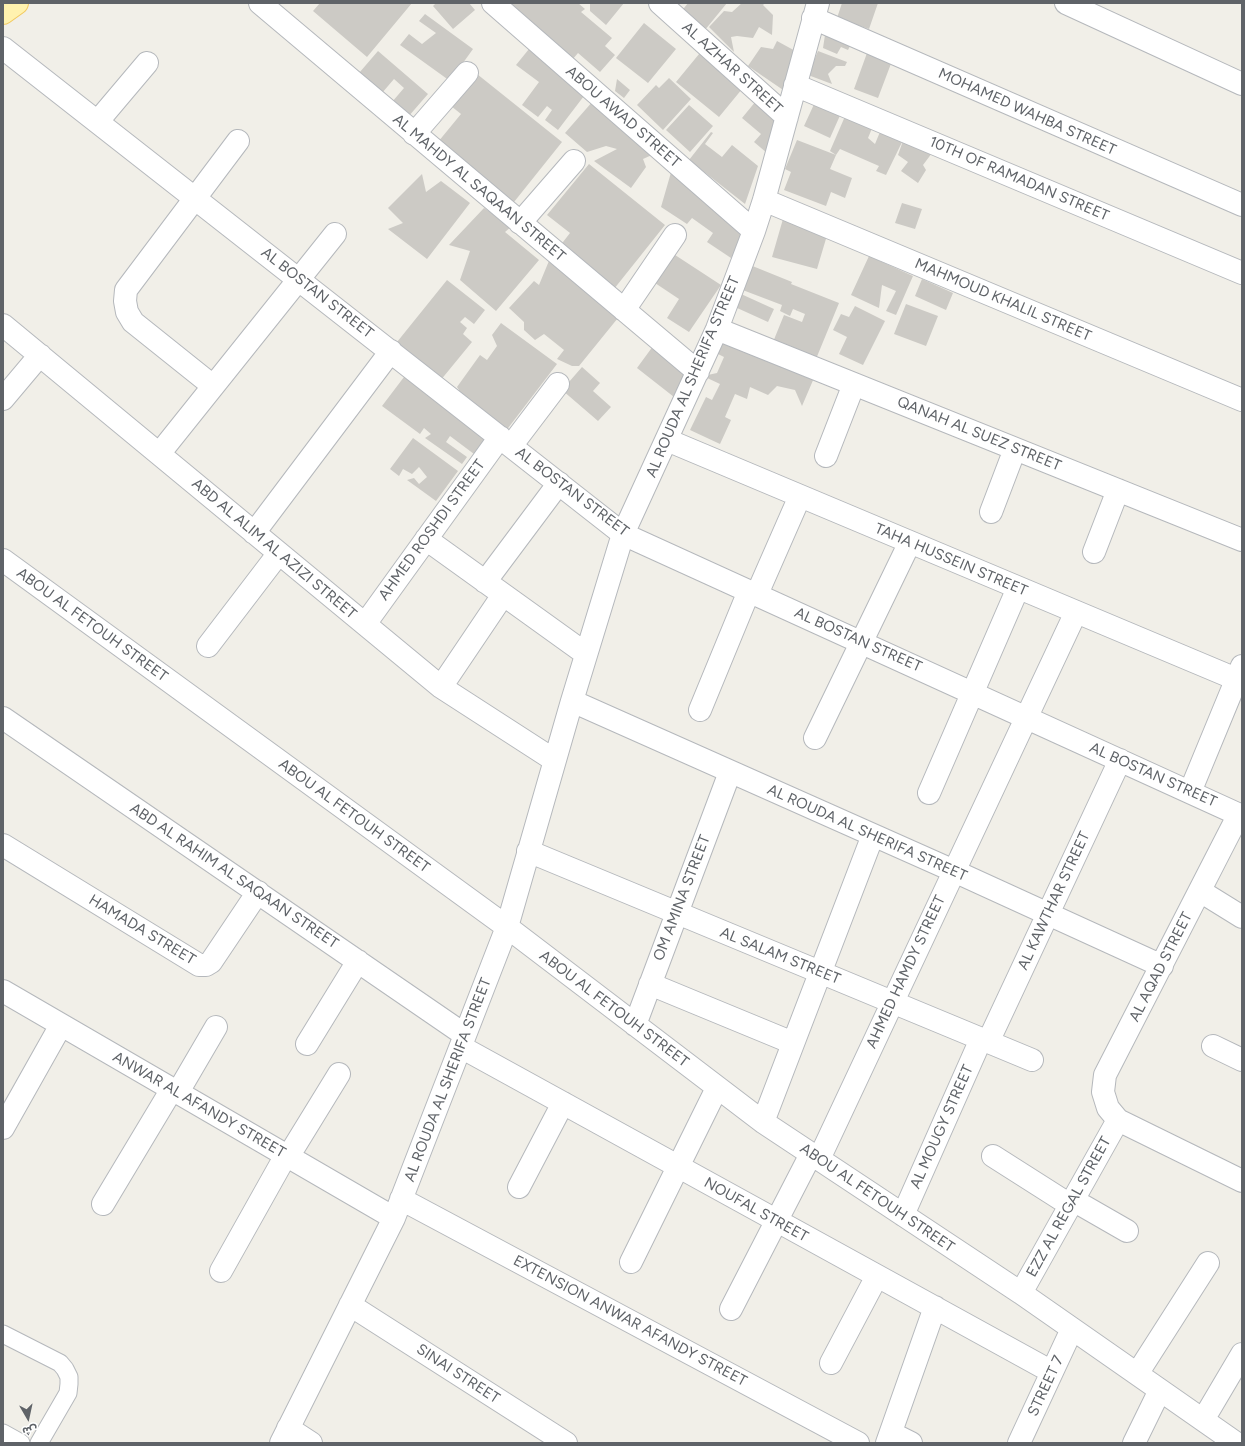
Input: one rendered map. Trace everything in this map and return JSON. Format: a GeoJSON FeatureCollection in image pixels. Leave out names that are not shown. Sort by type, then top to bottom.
{"type":"FeatureCollection","features":[{"type":"Feature","properties":{"kind":"main road"},"geometry":{"type":"LineString","coordinates":[[3,13],[17,3]]}},
{"type":"Feature","properties":{"kind":"street","name":"AL MAHDY AL SAQAAN STREET"},"geometry":{"type":"LineString","coordinates":[[260,3],[698,372]]}},
{"type":"Feature","properties":{"kind":"street","name":"ABOU AWAD STREET"},"geometry":{"type":"LineString","coordinates":[[493,3],[754,231]]}},
{"type":"Feature","properties":{"kind":"street","name":"AL AZHAR STREET"},"geometry":{"type":"LineString","coordinates":[[660,3],[787,117]]}},
{"type":"Feature","properties":{"kind":"street"},"geometry":{"type":"LineString","coordinates":[[1066,3],[1242,84]]}},
{"type":"Feature","properties":{"kind":"street","name":"AL ROUDA AL SHERIFA STREET"},"geometry":{"type":"LineString","coordinates":[[285,1436],[398,1209],[507,927],[554,760],[623,534],[717,329],[754,231],[764,200],[815,11]]}},
{"type":"Feature","properties":{"kind":"street","name":"MOHAMED WAHBA STREET"},"geometry":{"type":"LineString","coordinates":[[815,11],[1242,205]]}},
{"type":"Feature","properties":{"kind":"street","name":"AL BOSTAN STREET"},"geometry":{"type":"LineString","coordinates":[[3,48],[392,351],[623,534],[1241,815]]}},
{"type":"Feature","properties":{"kind":"street"},"geometry":{"type":"LineString","coordinates":[[98,121],[147,62]]}},
{"type":"Feature","properties":{"kind":"street"},"geometry":{"type":"LineString","coordinates":[[414,134],[467,73]]}},
{"type":"Feature","properties":{"kind":"street","name":"10TH OF RAMADAN STREET"},"geometry":{"type":"LineString","coordinates":[[795,85],[1242,273]]}},
{"type":"Feature","properties":{"kind":"street"},"geometry":{"type":"LineString","coordinates":[[213,386],[132,322],[127,312],[125,301],[126,290],[238,141]]}},
{"type":"Feature","properties":{"kind":"street"},"geometry":{"type":"LineString","coordinates":[[520,223],[574,161]]}},
{"type":"Feature","properties":{"kind":"street","name":"MAHMOUD KHALIL STREET"},"geometry":{"type":"LineString","coordinates":[[764,200],[1242,400]]}},
{"type":"Feature","properties":{"kind":"street"},"geometry":{"type":"LineString","coordinates":[[159,454],[334,234]]}},
{"type":"Feature","properties":{"kind":"street"},"geometry":{"type":"LineString","coordinates":[[624,310],[675,235]]}},
{"type":"Feature","properties":{"kind":"street","name":"ABD AL ALIM AL AZIZI STREET"},"geometry":{"type":"LineString","coordinates":[[3,325],[441,687],[554,760]]}},
{"type":"Feature","properties":{"kind":"street","name":"QANAH AL SUEZ STREET"},"geometry":{"type":"LineString","coordinates":[[717,329],[1242,540]]}},
{"type":"Feature","properties":{"kind":"street"},"geometry":{"type":"LineString","coordinates":[[254,532],[392,351]]}},
{"type":"Feature","properties":{"kind":"street"},"geometry":{"type":"LineString","coordinates":[[3,399],[40,355]]}},
{"type":"Feature","properties":{"kind":"street","name":"AHMED ROSHDI STREET"},"geometry":{"type":"LineString","coordinates":[[365,624],[426,539],[505,441],[558,384]]}},
{"type":"Feature","properties":{"kind":"street"},"geometry":{"type":"LineString","coordinates":[[826,456],[854,384]]}},
{"type":"Feature","properties":{"kind":"street","name":"TAHA HUSSEIN STREET"},"geometry":{"type":"LineString","coordinates":[[667,440],[1076,612],[1239,672]]}},
{"type":"Feature","properties":{"kind":"street"},"geometry":{"type":"LineString","coordinates":[[991,512],[1015,449]]}},
{"type":"Feature","properties":{"kind":"street"},"geometry":{"type":"LineString","coordinates":[[486,582],[559,483]]}},
{"type":"Feature","properties":{"kind":"street"},"geometry":{"type":"LineString","coordinates":[[1094,552],[1118,490]]}},
{"type":"Feature","properties":{"kind":"street"},"geometry":{"type":"LineString","coordinates":[[700,710],[753,592],[800,496]]}},
{"type":"Feature","properties":{"kind":"street"},"geometry":{"type":"LineString","coordinates":[[426,539],[586,654]]}},
{"type":"Feature","properties":{"kind":"street"},"geometry":{"type":"LineString","coordinates":[[815,738],[910,542]]}},
{"type":"Feature","properties":{"kind":"street"},"geometry":{"type":"LineString","coordinates":[[208,646],[279,553]]}},
{"type":"Feature","properties":{"kind":"street","name":"ABOU AL FETOUH STREET"},"geometry":{"type":"LineString","coordinates":[[3,560],[507,927],[763,1122],[1021,1293],[1236,1443]]}},
{"type":"Feature","properties":{"kind":"street"},"geometry":{"type":"LineString","coordinates":[[929,793],[1018,588]]}},
{"type":"Feature","properties":{"kind":"street"},"geometry":{"type":"LineString","coordinates":[[441,687],[504,595]]}},
{"type":"Feature","properties":{"kind":"street","name":"AHMED HAMDY STREET"},"geometry":{"type":"LineString","coordinates":[[730,1309],[776,1221],[815,1157],[892,1002],[1076,612]]}},
{"type":"Feature","properties":{"kind":"street"},"geometry":{"type":"LineString","coordinates":[[1190,792],[1239,672]]}},
{"type":"Feature","properties":{"kind":"street","name":"AL ROUDA AL SHERIFA STREET"},"geometry":{"type":"LineString","coordinates":[[572,701],[954,871],[1162,966]]}},
{"type":"Feature","properties":{"kind":"street","name":"ABD AL RAHIM AL SAQAAN STREET"},"geometry":{"type":"LineString","coordinates":[[3,718],[358,962],[463,1041]]}},
{"type":"Feature","properties":{"kind":"street","name":"AL KAWTHAR STREET"},"geometry":{"type":"LineString","coordinates":[[984,1041],[1048,914],[1120,760]]}},
{"type":"Feature","properties":{"kind":"street","name":"OM AMINA STREET"},"geometry":{"type":"LineString","coordinates":[[635,1025],[730,772]]}},
{"type":"Feature","properties":{"kind":"street","name":"AL AQAD STREET"},"geometry":{"type":"LineString","coordinates":[[1118,1120],[1108,1108],[1103,1092],[1105,1075],[1241,815]]}},
{"type":"Feature","properties":{"kind":"street"},"geometry":{"type":"LineString","coordinates":[[763,1122],[873,835]]}},
{"type":"Feature","properties":{"kind":"street","name":"HAMADA STREET"},"geometry":{"type":"LineString","coordinates":[[3,845],[199,965],[206,965],[211,962],[258,892]]}},
{"type":"Feature","properties":{"kind":"street","name":"AL SALAM STREET"},"geometry":{"type":"LineString","coordinates":[[528,851],[1032,1060]]}},
{"type":"Feature","properties":{"kind":"street"},"geometry":{"type":"LineString","coordinates":[[1200,891],[1242,917]]}},
{"type":"Feature","properties":{"kind":"street"},"geometry":{"type":"LineString","coordinates":[[307,1044],[358,962]]}},
{"type":"Feature","properties":{"kind":"street"},"geometry":{"type":"LineString","coordinates":[[650,984],[793,1042]]}},
{"type":"Feature","properties":{"kind":"street","name":"ANWAR AL AFANDY STREET"},"geometry":{"type":"LineString","coordinates":[[3,991],[287,1156],[398,1209]]}},
{"type":"Feature","properties":{"kind":"street"},"geometry":{"type":"LineString","coordinates":[[3,1128],[61,1025]]}},
{"type":"Feature","properties":{"kind":"street"},"geometry":{"type":"LineString","coordinates":[[102,1204],[216,1027]]}},
{"type":"Feature","properties":{"kind":"street","name":"NOUFAL STREET"},"geometry":{"type":"LineString","coordinates":[[463,1041],[563,1103],[1052,1372]]}},
{"type":"Feature","properties":{"kind":"street","name":"AL MOUGY STREET"},"geometry":{"type":"LineString","coordinates":[[903,1215],[984,1041]]}},
{"type":"Feature","properties":{"kind":"street"},"geometry":{"type":"LineString","coordinates":[[1213,1046],[1242,1060]]}},
{"type":"Feature","properties":{"kind":"street"},"geometry":{"type":"LineString","coordinates":[[221,1270],[287,1156],[339,1074]]}},
{"type":"Feature","properties":{"kind":"street"},"geometry":{"type":"LineString","coordinates":[[631,1262],[717,1088]]}},
{"type":"Feature","properties":{"kind":"street"},"geometry":{"type":"LineString","coordinates":[[520,1187],[563,1103]]}},
{"type":"Feature","properties":{"kind":"street"},"geometry":{"type":"LineString","coordinates":[[1118,1120],[1242,1181]]}},
{"type":"Feature","properties":{"kind":"street","name":"EZZ AL REGAL STREET"},"geometry":{"type":"LineString","coordinates":[[1021,1293],[1118,1120]]}},
{"type":"Feature","properties":{"kind":"street"},"geometry":{"type":"LineString","coordinates":[[993,1156],[1071,1203],[1127,1232]]}},
{"type":"Feature","properties":{"kind":"street","name":"EXTENSION ANWAR AFANDY STREET"},"geometry":{"type":"LineString","coordinates":[[398,1209],[858,1443]]}},
{"type":"Feature","properties":{"kind":"street"},"geometry":{"type":"LineString","coordinates":[[1137,1374],[1208,1263]]}},
{"type":"Feature","properties":{"kind":"street"},"geometry":{"type":"LineString","coordinates":[[831,1363],[877,1276]]}},
{"type":"Feature","properties":{"kind":"street","name":"SINAI STREET"},"geometry":{"type":"LineString","coordinates":[[350,1305],[566,1443]]}},
{"type":"Feature","properties":{"kind":"street"},"geometry":{"type":"LineString","coordinates":[[911,1443],[889,1438],[935,1308]]}},
{"type":"Feature","properties":{"kind":"street","name":"STREET 7"},"geometry":{"type":"LineString","coordinates":[[1019,1443],[1072,1329]]}},
{"type":"Feature","properties":{"kind":"street"},"geometry":{"type":"LineString","coordinates":[[1203,1420],[1242,1354]]}},
{"type":"Feature","properties":{"kind":"street"},"geometry":{"type":"LineString","coordinates":[[1134,1443],[1160,1390]]}},
{"type":"Feature","properties":{"kind":"street"},"geometry":{"type":"LineString","coordinates":[[285,1436],[310,1443]]}},
{"type":"Feature","properties":{"kind":"lane"},"geometry":{"type":"LineString","coordinates":[[3,1334],[60,1363],[68,1376],[68,1393],[38,1443]]}},
{"type":"Feature","properties":{"kind":"lane"},"geometry":{"type":"LineString","coordinates":[[3,1433],[21,1443]]}},
{"type":"Feature","properties":{"kind":"building"},"geometry":{"type":"Polygon","coordinates":[[[320,3],[412,3],[367,57],[313,11],[320,3]]]}},
{"type":"Feature","properties":{"kind":"building"},"geometry":{"type":"Polygon","coordinates":[[[436,3],[469,3],[475,10],[453,29],[433,6],[436,3]]]}},
{"type":"Feature","properties":{"kind":"building"},"geometry":{"type":"Polygon","coordinates":[[[509,3],[578,3],[585,9],[581,12],[612,38],[605,46],[615,55],[600,72],[578,53],[567,66],[509,3]]]}},
{"type":"Feature","properties":{"kind":"building"},"geometry":{"type":"Polygon","coordinates":[[[590,3],[624,3],[606,25],[590,11],[590,3]]]}},
{"type":"Feature","properties":{"kind":"building"},"geometry":{"type":"Polygon","coordinates":[[[688,3],[727,3],[700,36],[677,17],[688,3]]]}},
{"type":"Feature","properties":{"kind":"building"},"geometry":{"type":"Polygon","coordinates":[[[742,3],[765,3],[763,5],[773,15],[772,35],[759,27],[753,38],[737,36],[731,37],[734,52],[709,27],[724,11],[732,12],[742,3]]]}},
{"type":"Feature","properties":{"kind":"building"},"geometry":{"type":"Polygon","coordinates":[[[842,3],[878,3],[869,29],[837,18],[842,3]]]}},
{"type":"Feature","properties":{"kind":"building"},"geometry":{"type":"Polygon","coordinates":[[[425,14],[473,49],[450,81],[400,45],[409,34],[422,44],[436,33],[419,21],[425,14]]]}},
{"type":"Feature","properties":{"kind":"building"},"geometry":{"type":"Polygon","coordinates":[[[644,23],[676,49],[648,83],[616,58],[644,23]]]}},
{"type":"Feature","properties":{"kind":"building"},"geometry":{"type":"Polygon","coordinates":[[[825,35],[850,46],[848,50],[841,47],[837,54],[823,48],[825,35]]]}},
{"type":"Feature","properties":{"kind":"building"},"geometry":{"type":"Polygon","coordinates":[[[777,41],[799,53],[789,94],[748,66],[761,47],[773,49],[777,41]]]}},
{"type":"Feature","properties":{"kind":"building"},"geometry":{"type":"Polygon","coordinates":[[[704,48],[747,83],[719,117],[676,82],[704,48]]]}},
{"type":"Feature","properties":{"kind":"building"},"geometry":{"type":"Polygon","coordinates":[[[529,49],[587,92],[558,130],[545,120],[552,110],[547,106],[538,117],[522,105],[539,82],[516,65],[529,49]]]}},
{"type":"Feature","properties":{"kind":"building"},"geometry":{"type":"Polygon","coordinates":[[[378,51],[428,94],[408,117],[392,102],[404,88],[394,79],[376,100],[353,80],[378,51]]]}},
{"type":"Feature","properties":{"kind":"building"},"geometry":{"type":"Polygon","coordinates":[[[818,51],[847,62],[845,66],[836,66],[828,74],[832,84],[808,75],[818,51]]]}},
{"type":"Feature","properties":{"kind":"building"},"geometry":{"type":"Polygon","coordinates":[[[867,53],[892,61],[878,98],[854,89],[867,53]]]}},
{"type":"Feature","properties":{"kind":"building"},"geometry":{"type":"Polygon","coordinates":[[[477,74],[562,142],[514,202],[438,142],[461,114],[451,106],[477,74]]]}},
{"type":"Feature","properties":{"kind":"building"},"geometry":{"type":"Polygon","coordinates":[[[669,78],[691,99],[663,130],[637,105],[656,85],[659,88],[669,78]]]}},
{"type":"Feature","properties":{"kind":"building"},"geometry":{"type":"Polygon","coordinates":[[[617,79],[630,90],[624,98],[615,91],[617,79]]]}},
{"type":"Feature","properties":{"kind":"building"},"geometry":{"type":"Polygon","coordinates":[[[816,100],[842,111],[830,138],[804,126],[816,100]]]}},
{"type":"Feature","properties":{"kind":"building"},"geometry":{"type":"Polygon","coordinates":[[[593,101],[654,154],[643,159],[646,167],[631,188],[594,161],[617,149],[606,146],[587,152],[565,133],[593,101]]]}},
{"type":"Feature","properties":{"kind":"building"},"geometry":{"type":"Polygon","coordinates":[[[756,101],[778,120],[767,153],[754,142],[761,134],[742,118],[756,101]]]}},
{"type":"Feature","properties":{"kind":"building"},"geometry":{"type":"Polygon","coordinates":[[[689,105],[713,126],[690,152],[666,130],[689,105]]]}},
{"type":"Feature","properties":{"kind":"building"},"geometry":{"type":"Polygon","coordinates":[[[846,114],[873,126],[868,138],[875,144],[882,127],[904,138],[886,175],[876,171],[879,166],[840,149],[836,155],[830,151],[846,114]]]}},
{"type":"Feature","properties":{"kind":"building"},"geometry":{"type":"Polygon","coordinates":[[[711,132],[713,133],[705,144],[722,157],[732,145],[758,166],[745,204],[689,160],[711,132]]]}},
{"type":"Feature","properties":{"kind":"building"},"geometry":{"type":"Polygon","coordinates":[[[904,138],[932,153],[923,165],[926,170],[918,183],[901,171],[908,162],[898,155],[904,138]]]}},
{"type":"Feature","properties":{"kind":"building"},"geometry":{"type":"Polygon","coordinates":[[[797,140],[836,155],[830,169],[852,178],[845,198],[831,192],[826,206],[784,190],[791,172],[785,169],[797,140]]]}},
{"type":"Feature","properties":{"kind":"building"},"geometry":{"type":"Polygon","coordinates":[[[589,164],[665,225],[610,294],[556,251],[570,233],[547,215],[589,164]]]}},
{"type":"Feature","properties":{"kind":"building"},"geometry":{"type":"Polygon","coordinates":[[[672,169],[747,232],[731,258],[707,242],[713,233],[692,218],[687,224],[661,207],[672,169]]]}},
{"type":"Feature","properties":{"kind":"building"},"geometry":{"type":"Polygon","coordinates":[[[422,174],[426,192],[441,181],[470,203],[427,259],[388,229],[403,223],[388,208],[422,174]]]}},
{"type":"Feature","properties":{"kind":"building"},"geometry":{"type":"Polygon","coordinates":[[[902,203],[922,209],[915,229],[895,223],[902,203]]]}},
{"type":"Feature","properties":{"kind":"building"},"geometry":{"type":"Polygon","coordinates":[[[484,208],[512,226],[505,232],[539,260],[496,311],[460,280],[470,251],[449,245],[484,208]]]}},
{"type":"Feature","properties":{"kind":"building"},"geometry":{"type":"Polygon","coordinates":[[[783,219],[828,232],[817,269],[772,257],[783,219]]]}},
{"type":"Feature","properties":{"kind":"building"},"geometry":{"type":"Polygon","coordinates":[[[672,253],[721,285],[689,332],[667,318],[679,299],[652,281],[672,253]]]}},
{"type":"Feature","properties":{"kind":"building"},"geometry":{"type":"Polygon","coordinates":[[[551,256],[622,313],[579,366],[572,366],[557,359],[564,350],[544,334],[535,340],[524,330],[524,322],[509,308],[534,281],[539,285],[551,256]]]}},
{"type":"Feature","properties":{"kind":"building"},"geometry":{"type":"Polygon","coordinates":[[[869,256],[913,276],[896,315],[886,311],[896,291],[882,285],[879,308],[851,295],[869,256]]]}},
{"type":"Feature","properties":{"kind":"building"},"geometry":{"type":"Polygon","coordinates":[[[750,265],[792,282],[791,284],[839,303],[816,359],[773,342],[784,315],[802,322],[805,314],[793,309],[790,316],[780,311],[782,305],[740,289],[750,265]]]}},
{"type":"Feature","properties":{"kind":"building"},"geometry":{"type":"Polygon","coordinates":[[[922,279],[953,293],[946,310],[915,296],[922,279]]]}},
{"type":"Feature","properties":{"kind":"building"},"geometry":{"type":"Polygon","coordinates":[[[447,280],[485,310],[474,324],[465,317],[460,322],[467,328],[463,334],[472,342],[440,381],[393,347],[447,280]]]}},
{"type":"Feature","properties":{"kind":"building"},"geometry":{"type":"Polygon","coordinates":[[[741,294],[774,309],[768,322],[735,307],[741,294]]]}},
{"type":"Feature","properties":{"kind":"building"},"geometry":{"type":"Polygon","coordinates":[[[906,304],[938,316],[926,346],[894,334],[906,304]]]}},
{"type":"Feature","properties":{"kind":"building"},"geometry":{"type":"Polygon","coordinates":[[[855,306],[885,321],[863,365],[839,354],[847,337],[833,330],[841,314],[849,317],[855,306]]]}},
{"type":"Feature","properties":{"kind":"building"},"geometry":{"type":"Polygon","coordinates":[[[501,323],[557,364],[502,436],[448,396],[459,390],[457,387],[480,355],[487,360],[497,346],[492,335],[501,323]]]}},
{"type":"Feature","properties":{"kind":"building"},"geometry":{"type":"Polygon","coordinates":[[[722,339],[814,378],[802,406],[795,390],[777,386],[768,395],[750,387],[747,399],[735,394],[725,417],[731,420],[720,444],[690,430],[706,397],[712,400],[720,384],[703,376],[717,373],[724,357],[716,353],[722,339]]]}},
{"type":"Feature","properties":{"kind":"building"},"geometry":{"type":"Polygon","coordinates":[[[656,342],[694,372],[674,397],[637,368],[656,342]]]}},
{"type":"Feature","properties":{"kind":"building"},"geometry":{"type":"Polygon","coordinates":[[[582,367],[600,383],[593,391],[611,407],[598,421],[562,390],[582,367]]]}},
{"type":"Feature","properties":{"kind":"building"},"geometry":{"type":"Polygon","coordinates":[[[404,377],[491,439],[478,457],[450,436],[446,442],[467,457],[462,464],[425,438],[431,434],[424,428],[420,434],[382,406],[404,377]]]}},
{"type":"Feature","properties":{"kind":"building"},"geometry":{"type":"Polygon","coordinates":[[[413,438],[458,471],[436,501],[407,480],[414,478],[419,484],[427,477],[419,467],[412,474],[403,469],[399,476],[390,469],[413,438]]]}}]}
